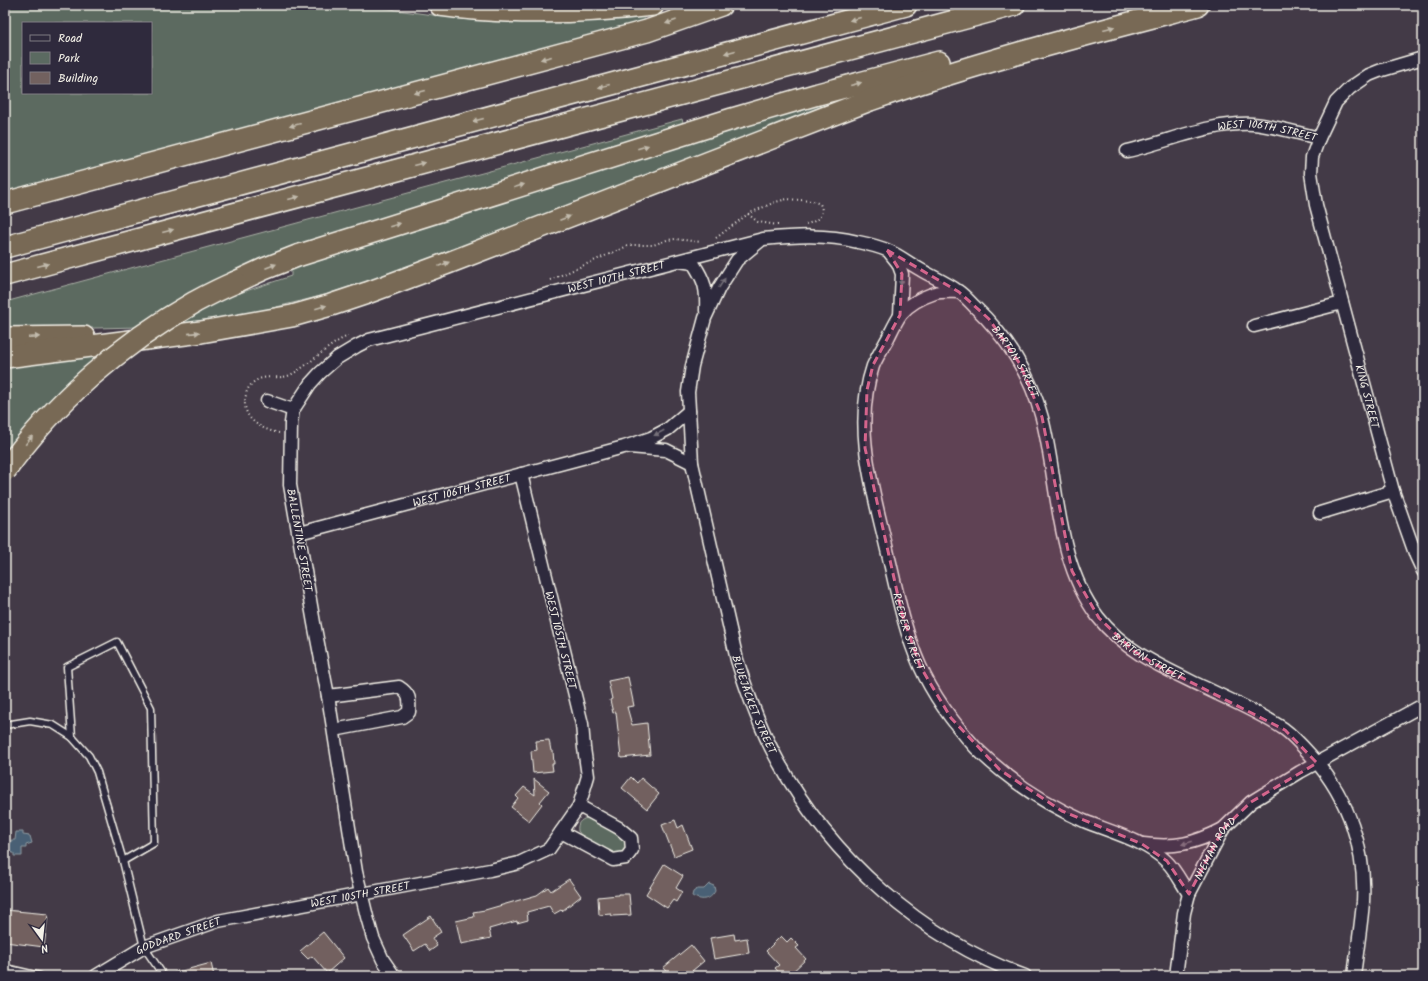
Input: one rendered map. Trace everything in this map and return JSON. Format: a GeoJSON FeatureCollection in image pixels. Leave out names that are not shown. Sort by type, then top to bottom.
{"type":"FeatureCollection","features":[{"type":"Feature","properties":{"kind":"highway"},"geometry":{"type":"LineString","coordinates":[[440,5],[458,8],[516,11],[571,11],[653,5]]}},
{"type":"Feature","properties":{"kind":"highway"},"geometry":{"type":"LineString","coordinates":[[5,203],[646,31],[721,5]]}},
{"type":"Feature","properties":{"kind":"highway"},"geometry":{"type":"LineString","coordinates":[[5,247],[906,5]]}},
{"type":"Feature","properties":{"kind":"highway"},"geometry":{"type":"LineString","coordinates":[[5,275],[1014,5]]}},
{"type":"Feature","properties":{"kind":"highway"},"geometry":{"type":"LineString","coordinates":[[5,358],[201,332],[292,316],[367,293],[931,78],[1071,38],[1198,5]]}},
{"type":"Feature","properties":{"kind":"highway"},"geometry":{"type":"LineString","coordinates":[[5,471],[32,436],[54,412],[119,353],[160,324],[195,302],[236,282],[297,256],[732,119],[818,94],[1026,40],[1071,38]]}},
{"type":"Feature","properties":{"kind":"highway"},"geometry":{"type":"LineString","coordinates":[[5,338],[62,336],[155,338]]}},
{"type":"Feature","properties":{"kind":"street","name":"WEST 106TH STREET"},"geometry":{"type":"LineString","coordinates":[[1127,151],[1222,126],[1258,125],[1318,138],[1336,102],[1359,81],[1379,71],[1423,58]]}},
{"type":"Feature","properties":{"kind":"street","name":"KING STREET"},"geometry":{"type":"LineString","coordinates":[[1318,138],[1312,157],[1316,205],[1393,491],[1413,548],[1423,571]]}},
{"type":"Feature","properties":{"kind":"street","name":"WEST 107TH STREET"},"geometry":{"type":"LineString","coordinates":[[293,410],[310,384],[320,373],[337,358],[369,340],[763,239],[796,236],[830,237],[858,242],[888,250],[959,292]]}},
{"type":"Feature","properties":{"kind":"street","name":"BLUEJACKET STREET"},"geometry":{"type":"LineString","coordinates":[[763,239],[738,260],[719,288],[705,318],[692,366],[688,392],[692,463],[737,660],[758,721],[778,761],[800,798],[825,831],[879,888],[906,910],[941,934],[978,956],[1025,976]]}},
{"type":"Feature","properties":{"kind":"street","name":"REEDER STREET"},"geometry":{"type":"LineString","coordinates":[[888,250],[898,263],[902,274],[900,314]]}},
{"type":"Feature","properties":{"kind":"street","name":"BLUEJACKET STREET"},"geometry":{"type":"LineString","coordinates":[[678,260],[693,264],[702,277],[707,296],[705,318]]}},
{"type":"Feature","properties":{"kind":"street","name":"REEDER STREET"},"geometry":{"type":"LineString","coordinates":[[959,292],[936,293],[909,305],[900,314],[874,365],[867,390],[864,418],[865,448],[902,614],[910,640],[920,666],[951,718],[975,747],[1000,770],[1026,790],[1062,811],[1142,844],[1167,861],[1189,894]]}},
{"type":"Feature","properties":{"kind":"street","name":"BARTON STREET"},"geometry":{"type":"LineString","coordinates":[[959,292],[989,319],[1004,338],[1020,364],[1034,393],[1042,417],[1065,544],[1072,571],[1084,596],[1099,618],[1117,637],[1146,659],[1246,708],[1285,730],[1327,774],[1338,791],[1349,815],[1358,844],[1362,872],[1363,901],[1354,976]]}},
{"type":"Feature","properties":{"kind":"street"},"geometry":{"type":"LineString","coordinates":[[1254,326],[1342,303]]}},
{"type":"Feature","properties":{"kind":"street"},"geometry":{"type":"LineString","coordinates":[[267,401],[293,410]]}},
{"type":"Feature","properties":{"kind":"street","name":"BALLENTINE STREET"},"geometry":{"type":"LineString","coordinates":[[293,410],[290,423],[290,485],[334,730],[356,872],[373,938],[383,960],[394,976]]}},
{"type":"Feature","properties":{"kind":"street","name":"WEST 106TH STREET"},"geometry":{"type":"LineString","coordinates":[[299,533],[624,447],[651,438],[668,429],[689,411]]}},
{"type":"Feature","properties":{"kind":"street","name":"WEST 106TH STREET"},"geometry":{"type":"LineString","coordinates":[[624,447],[666,450],[692,463]]}},
{"type":"Feature","properties":{"kind":"street","name":"WEST 105TH STREET"},"geometry":{"type":"LineString","coordinates":[[267,911],[490,870],[519,863],[549,849],[579,806],[588,776],[582,724],[521,474]]}},
{"type":"Feature","properties":{"kind":"street"},"geometry":{"type":"LineString","coordinates":[[1320,513],[1393,491]]}},
{"type":"Feature","properties":{"kind":"street"},"geometry":{"type":"LineString","coordinates":[[328,696],[399,687],[406,692],[410,701],[409,712],[402,718],[334,730]]}},
{"type":"Feature","properties":{"kind":"street"},"geometry":{"type":"LineString","coordinates":[[1317,763],[1423,705]]}},
{"type":"Feature","properties":{"kind":"street","name":"NIEMAN ROAD"},"geometry":{"type":"LineString","coordinates":[[1176,976],[1184,913],[1189,894],[1223,829],[1251,802],[1317,763]]}},
{"type":"Feature","properties":{"kind":"street"},"geometry":{"type":"LineString","coordinates":[[561,832],[613,860],[626,858],[632,850],[631,838],[619,828],[579,806]]}},
{"type":"Feature","properties":{"kind":"street","name":"REEDER STREET"},"geometry":{"type":"LineString","coordinates":[[1142,844],[1164,846],[1180,845],[1207,837],[1223,829]]}},
{"type":"Feature","properties":{"kind":"street","name":"GODDARD STREET"},"geometry":{"type":"LineString","coordinates":[[96,976],[144,947],[218,920],[267,911]]}},
{"type":"Feature","properties":{"kind":"lane"},"geometry":{"type":"LineString","coordinates":[[72,737],[67,667],[117,642],[151,708],[154,843],[123,861]]}},
{"type":"Feature","properties":{"kind":"lane"},"geometry":{"type":"LineString","coordinates":[[5,725],[30,721],[53,725],[72,737],[89,756],[97,772],[123,861],[144,947],[161,972],[161,976]]}},
{"type":"Feature","properties":{"kind":"lane"},"geometry":{"type":"LineString","coordinates":[[5,968],[40,976]]}},
{"type":"Feature","properties":{"kind":"path"},"geometry":{"type":"LineString","coordinates":[[780,225],[758,222],[748,214],[761,207],[787,199],[813,201],[820,204],[822,210],[820,217],[811,222],[802,224]]}},
{"type":"Feature","properties":{"kind":"highlighted area"},"geometry":{"type":"Polygon","coordinates":[[[887,250],[959,292],[989,319],[1020,364],[1042,417],[1072,571],[1099,618],[1134,651],[1153,663],[1285,730],[1317,763],[1251,802],[1223,829],[1189,894],[1167,861],[1142,844],[1062,811],[1000,770],[951,718],[920,666],[902,614],[865,448],[867,390],[873,365],[900,315],[902,274],[887,250]]]}},
{"type":"Feature","properties":{"kind":"green space"},"geometry":{"type":"Polygon","coordinates":[[[5,5],[370,5],[470,20],[536,22],[595,21],[645,14],[644,21],[5,192],[5,5]]]}},
{"type":"Feature","properties":{"kind":"green space"},"geometry":{"type":"Polygon","coordinates":[[[823,102],[824,107],[390,274],[325,295],[260,311],[173,325],[207,304],[291,276],[291,267],[696,139],[823,102]]]}},
{"type":"Feature","properties":{"kind":"green space"},"geometry":{"type":"Polygon","coordinates":[[[682,119],[684,126],[270,258],[140,327],[5,330],[5,302],[682,119]]]}},
{"type":"Feature","properties":{"kind":"green space"},"geometry":{"type":"Polygon","coordinates":[[[102,355],[5,457],[5,366],[102,355]]]}},
{"type":"Feature","properties":{"kind":"green space"},"geometry":{"type":"Polygon","coordinates":[[[587,818],[593,819],[624,840],[626,843],[625,850],[616,855],[581,835],[578,831],[579,824],[582,820],[587,818]]]}},
{"type":"Feature","properties":{"kind":"water"},"geometry":{"type":"Polygon","coordinates":[[[16,832],[23,832],[23,835],[30,836],[32,843],[26,845],[26,848],[22,848],[22,856],[14,856],[14,853],[6,851],[8,845],[11,843],[11,840],[15,840],[16,832]]]}},
{"type":"Feature","properties":{"kind":"water"},"geometry":{"type":"Polygon","coordinates":[[[709,884],[714,886],[715,891],[711,897],[699,899],[692,896],[693,892],[697,889],[704,889],[709,884]]]}},
{"type":"Feature","properties":{"kind":"building"},"geometry":{"type":"Polygon","coordinates":[[[628,677],[634,706],[627,707],[632,725],[647,723],[650,755],[621,758],[616,712],[613,713],[608,681],[628,677]]]}},
{"type":"Feature","properties":{"kind":"building"},"geometry":{"type":"Polygon","coordinates":[[[549,740],[551,751],[553,751],[553,771],[533,773],[531,751],[537,750],[536,741],[549,740]]]}},
{"type":"Feature","properties":{"kind":"building"},"geometry":{"type":"Polygon","coordinates":[[[631,777],[637,783],[641,778],[659,794],[647,809],[622,788],[631,777]]]}},
{"type":"Feature","properties":{"kind":"building"},"geometry":{"type":"Polygon","coordinates":[[[534,779],[549,791],[540,802],[542,804],[529,821],[511,807],[518,798],[516,796],[524,787],[535,795],[534,779]]]}},
{"type":"Feature","properties":{"kind":"building"},"geometry":{"type":"Polygon","coordinates":[[[675,820],[678,828],[683,825],[692,849],[674,856],[662,825],[675,820]]]}},
{"type":"Feature","properties":{"kind":"building"},"geometry":{"type":"Polygon","coordinates":[[[664,864],[683,876],[676,888],[682,892],[676,902],[673,900],[667,908],[646,894],[664,864]]]}},
{"type":"Feature","properties":{"kind":"building"},"geometry":{"type":"Polygon","coordinates":[[[569,879],[581,896],[562,911],[561,910],[554,914],[549,906],[527,912],[528,920],[517,923],[517,921],[489,929],[491,938],[461,944],[456,921],[474,917],[473,912],[537,895],[548,887],[551,891],[569,879]]]}},
{"type":"Feature","properties":{"kind":"building"},"geometry":{"type":"Polygon","coordinates":[[[629,894],[631,915],[599,915],[598,897],[629,894]]]}},
{"type":"Feature","properties":{"kind":"building"},"geometry":{"type":"Polygon","coordinates":[[[5,910],[48,914],[44,947],[5,942],[5,910]]]}},
{"type":"Feature","properties":{"kind":"building"},"geometry":{"type":"Polygon","coordinates":[[[431,916],[441,932],[432,938],[437,946],[430,951],[425,944],[414,951],[403,935],[431,916]]]}},
{"type":"Feature","properties":{"kind":"building"},"geometry":{"type":"Polygon","coordinates":[[[323,932],[344,958],[327,973],[312,956],[308,959],[300,951],[323,932]]]}},
{"type":"Feature","properties":{"kind":"building"},"geometry":{"type":"Polygon","coordinates":[[[734,934],[735,940],[747,938],[749,953],[714,959],[710,938],[734,934]]]}},
{"type":"Feature","properties":{"kind":"building"},"geometry":{"type":"Polygon","coordinates":[[[781,936],[787,942],[791,938],[799,946],[796,948],[806,959],[788,976],[782,976],[775,968],[779,965],[766,951],[781,936]]]}},
{"type":"Feature","properties":{"kind":"building"},"geometry":{"type":"Polygon","coordinates":[[[691,945],[704,961],[686,976],[670,976],[663,968],[691,945]]]}},
{"type":"Feature","properties":{"kind":"building"},"geometry":{"type":"Polygon","coordinates":[[[211,963],[214,976],[174,976],[174,973],[211,963]]]}}]}
